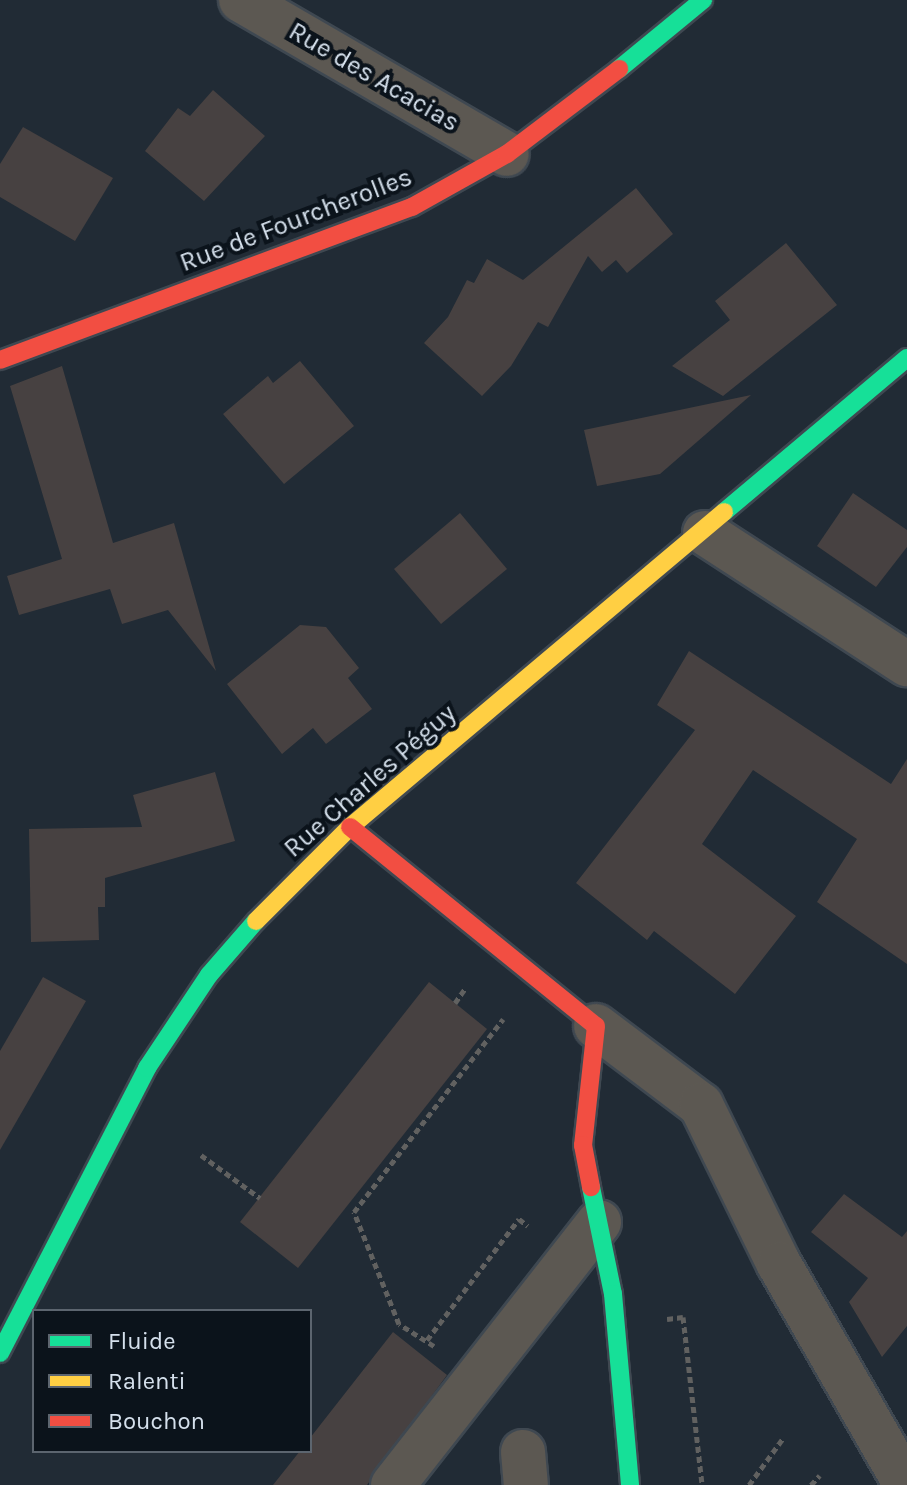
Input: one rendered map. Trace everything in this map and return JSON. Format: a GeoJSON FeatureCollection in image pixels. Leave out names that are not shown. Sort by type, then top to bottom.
{"type":"FeatureCollection","features":[{"type":"Feature","properties":{"kind":"street","name":"Rue des Acacias"},"geometry":{"type":"LineString","coordinates":[[241,0],[507,154]]}},
{"type":"Feature","properties":{"kind":"street","name":"Rue de Fourcherolles"},"geometry":{"type":"LineString","coordinates":[[0,360],[412,207],[507,154],[581,101],[703,0]]}},
{"type":"Feature","properties":{"kind":"street","name":"Rue Charles Péguy"},"geometry":{"type":"LineString","coordinates":[[0,1353],[97,1158],[209,975],[350,827],[705,533],[907,358]]}},
{"type":"Feature","properties":{"kind":"street"},"geometry":{"type":"LineString","coordinates":[[705,533],[907,664]]}},
{"type":"Feature","properties":{"kind":"street"},"geometry":{"type":"LineString","coordinates":[[350,827],[596,1026],[701,1105],[779,1264],[906,1485]]}},
{"type":"Feature","properties":{"kind":"street"},"geometry":{"type":"LineString","coordinates":[[596,1026],[583,1145],[613,1294],[630,1485]]}},
{"type":"Feature","properties":{"kind":"street"},"geometry":{"type":"LineString","coordinates":[[393,1485],[599,1222]]}},
{"type":"Feature","properties":{"kind":"path"},"geometry":{"type":"LineString","coordinates":[[355,1210],[507,1014]]}},
{"type":"Feature","properties":{"kind":"path"},"geometry":{"type":"LineString","coordinates":[[442,1086],[449,1090]]}},
{"type":"Feature","properties":{"kind":"path"},"geometry":{"type":"LineString","coordinates":[[201,1155],[260,1198]]}},
{"type":"Feature","properties":{"kind":"path"},"geometry":{"type":"LineString","coordinates":[[348,1205],[355,1210],[399,1324],[447,1356]]}},
{"type":"Feature","properties":{"kind":"path"},"geometry":{"type":"LineString","coordinates":[[427,1340],[519,1219],[531,1228]]}},
{"type":"Feature","properties":{"kind":"path"},"geometry":{"type":"LineString","coordinates":[[749,1485],[784,1437]]}},
{"type":"Feature","properties":{"kind":"path"},"geometry":{"type":"LineString","coordinates":[[811,1485],[820,1475]]}},
{"type":"Feature","properties":{"kind":"building"},"geometry":{"type":"Polygon","coordinates":[[[213,90],[265,136],[204,201],[145,151],[178,108],[190,116],[213,90]]]}},
{"type":"Feature","properties":{"kind":"building"},"geometry":{"type":"Polygon","coordinates":[[[23,127],[113,178],[75,241],[0,197],[0,164],[23,127]]]}},
{"type":"Feature","properties":{"kind":"building"},"geometry":{"type":"Polygon","coordinates":[[[636,188],[673,234],[627,273],[616,260],[602,272],[588,256],[548,327],[538,322],[511,366],[482,396],[424,343],[448,317],[467,280],[474,283],[487,259],[523,280],[636,188]]]}},
{"type":"Feature","properties":{"kind":"building"},"geometry":{"type":"Polygon","coordinates":[[[786,243],[837,305],[723,396],[672,366],[730,320],[715,301],[786,243]]]}},
{"type":"Feature","properties":{"kind":"building"},"geometry":{"type":"Polygon","coordinates":[[[300,361],[354,426],[284,484],[223,414],[268,376],[273,383],[300,361]]]}},
{"type":"Feature","properties":{"kind":"building"},"geometry":{"type":"Polygon","coordinates":[[[62,366],[113,543],[174,523],[216,671],[168,610],[122,624],[110,589],[19,615],[7,576],[62,559],[10,386],[62,366]]]}},
{"type":"Feature","properties":{"kind":"building"},"geometry":{"type":"Polygon","coordinates":[[[751,395],[660,474],[597,486],[584,430],[751,395]]]}},
{"type":"Feature","properties":{"kind":"building"},"geometry":{"type":"Polygon","coordinates":[[[853,493],[907,530],[907,547],[876,587],[817,546],[853,493]]]}},
{"type":"Feature","properties":{"kind":"building"},"geometry":{"type":"Polygon","coordinates":[[[460,513],[507,569],[441,624],[394,569],[460,513]]]}},
{"type":"Feature","properties":{"kind":"building"},"geometry":{"type":"Polygon","coordinates":[[[300,625],[326,627],[359,668],[348,678],[372,709],[326,744],[313,728],[282,754],[227,684],[300,625]]]}},
{"type":"Feature","properties":{"kind":"building"},"geometry":{"type":"Polygon","coordinates":[[[689,651],[891,784],[907,759],[907,964],[817,902],[857,839],[753,770],[702,844],[796,916],[735,994],[654,931],[647,940],[576,883],[695,730],[657,705],[689,651]]]}},
{"type":"Feature","properties":{"kind":"building"},"geometry":{"type":"Polygon","coordinates":[[[215,772],[235,841],[105,878],[105,907],[98,907],[99,940],[31,942],[29,829],[142,827],[133,795],[215,772]]]}},
{"type":"Feature","properties":{"kind":"building"},"geometry":{"type":"Polygon","coordinates":[[[43,977],[86,1001],[0,1150],[0,1051],[43,977]]]}},
{"type":"Feature","properties":{"kind":"building"},"geometry":{"type":"Polygon","coordinates":[[[429,982],[487,1029],[298,1268],[240,1222],[429,982]]]}},
{"type":"Feature","properties":{"kind":"building"},"geometry":{"type":"Polygon","coordinates":[[[844,1194],[902,1237],[907,1231],[907,1326],[882,1357],[849,1302],[868,1278],[811,1232],[844,1194]]]}},
{"type":"Feature","properties":{"kind":"building"},"geometry":{"type":"Polygon","coordinates":[[[393,1332],[447,1375],[367,1485],[273,1485],[298,1453],[312,1453],[312,1435],[393,1332]]]}},
{"type":"Feature","properties":{"kind":"traffic: fast"},"geometry":{"type":"LineString","coordinates":[[619,69],[703,0]]}},
{"type":"Feature","properties":{"kind":"traffic: fast"},"geometry":{"type":"LineString","coordinates":[[724,512],[907,358]]}},
{"type":"Feature","properties":{"kind":"traffic: fast"},"geometry":{"type":"LineString","coordinates":[[0,1353],[147,1068],[209,975],[256,921]]}},
{"type":"Feature","properties":{"kind":"traffic: fast"},"geometry":{"type":"LineString","coordinates":[[591,1187],[613,1294],[630,1485]]}},
{"type":"Feature","properties":{"kind":"traffic: slow"},"geometry":{"type":"LineString","coordinates":[[256,921],[350,827],[724,512]]}},
{"type":"Feature","properties":{"kind":"traffic: jam"},"geometry":{"type":"LineString","coordinates":[[0,360],[412,207],[507,154],[619,69]]}},
{"type":"Feature","properties":{"kind":"traffic: jam"},"geometry":{"type":"LineString","coordinates":[[350,827],[596,1026],[583,1145],[591,1187]]}}]}
